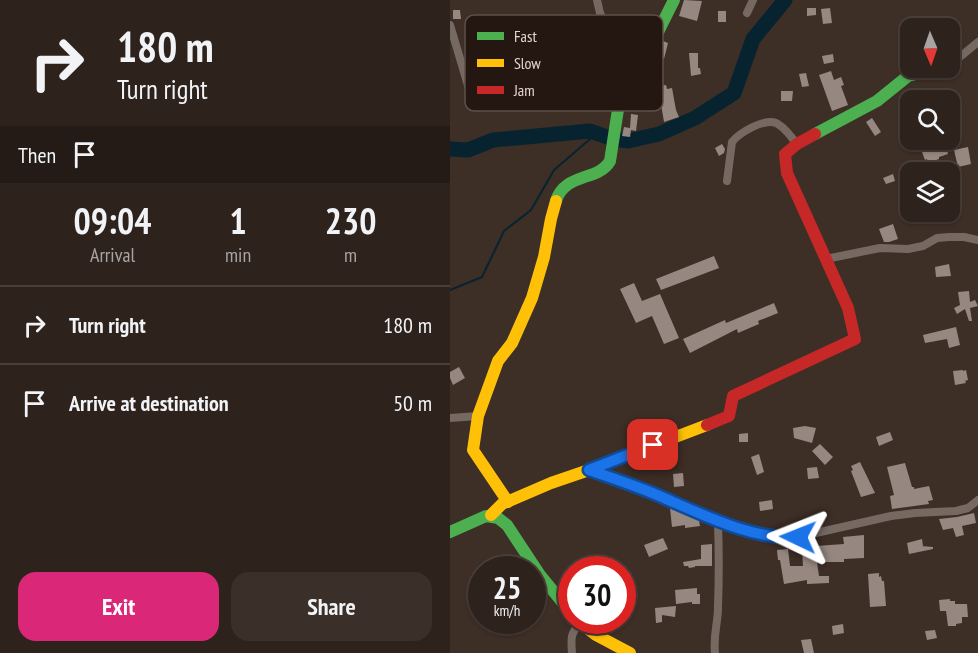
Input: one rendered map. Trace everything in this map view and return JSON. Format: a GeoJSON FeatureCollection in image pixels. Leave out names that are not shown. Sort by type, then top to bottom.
{"type":"FeatureCollection","features":[{"type":"Feature","properties":{"kind":"street"},"geometry":{"type":"LineString","coordinates":[[597,0],[601,15]]}},
{"type":"Feature","properties":{"kind":"street"},"geometry":{"type":"LineString","coordinates":[[663,22],[674,0]]}},
{"type":"Feature","properties":{"kind":"street"},"geometry":{"type":"LineString","coordinates":[[747,13],[753,0]]}},
{"type":"Feature","properties":{"kind":"street"},"geometry":{"type":"LineString","coordinates":[[450,25],[465,75]]}},
{"type":"Feature","properties":{"kind":"street"},"geometry":{"type":"LineString","coordinates":[[960,57],[978,42]]}},
{"type":"Feature","properties":{"kind":"street"},"geometry":{"type":"LineString","coordinates":[[491,515],[502,504],[551,483],[729,416],[733,396],[855,339],[848,308],[787,173],[785,154],[797,144],[877,100],[905,78]]}},
{"type":"Feature","properties":{"kind":"street"},"geometry":{"type":"LineString","coordinates":[[508,502],[473,450],[478,416],[498,360],[512,343],[532,298],[558,194],[572,182],[608,165],[619,111]]}},
{"type":"Feature","properties":{"kind":"street"},"geometry":{"type":"LineString","coordinates":[[727,181],[732,142],[735,137],[760,123],[776,123],[797,144]]}},
{"type":"Feature","properties":{"kind":"street"},"geometry":{"type":"LineString","coordinates":[[826,259],[880,248],[908,249],[923,246],[937,238],[964,237],[978,240]]}},
{"type":"Feature","properties":{"kind":"street"},"geometry":{"type":"LineString","coordinates":[[450,418],[478,416]]}},
{"type":"Feature","properties":{"kind":"street"},"geometry":{"type":"LineString","coordinates":[[589,470],[636,486],[718,522],[771,537],[798,537],[891,516],[962,510],[978,500]]}},
{"type":"Feature","properties":{"kind":"street"},"geometry":{"type":"LineString","coordinates":[[450,532],[481,517],[491,515],[499,518],[514,534],[531,563],[558,596]]}},
{"type":"Feature","properties":{"kind":"street"},"geometry":{"type":"LineString","coordinates":[[715,653],[714,636],[718,606],[718,522]]}},
{"type":"Feature","properties":{"kind":"street"},"geometry":{"type":"LineString","coordinates":[[572,634],[572,653]]}},
{"type":"Feature","properties":{"kind":"street"},"geometry":{"type":"LineString","coordinates":[[597,634],[630,653]]}},
{"type":"Feature","properties":{"kind":"building"},"geometry":{"type":"Polygon","coordinates":[[[684,0],[702,1],[697,21],[679,16],[684,0]]]}},
{"type":"Feature","properties":{"kind":"building"},"geometry":{"type":"Polygon","coordinates":[[[807,8],[816,8],[816,15],[807,16],[807,8]]]}},
{"type":"Feature","properties":{"kind":"building"},"geometry":{"type":"Polygon","coordinates":[[[830,8],[832,23],[823,24],[821,9],[830,8]]]}},
{"type":"Feature","properties":{"kind":"building"},"geometry":{"type":"Polygon","coordinates":[[[453,10],[460,10],[461,19],[453,19],[453,10]]]}},
{"type":"Feature","properties":{"kind":"building"},"geometry":{"type":"Polygon","coordinates":[[[718,11],[726,11],[726,22],[718,22],[718,11]]]}},
{"type":"Feature","properties":{"kind":"building"},"geometry":{"type":"Polygon","coordinates":[[[663,41],[668,43],[663,59],[663,41]]]}},
{"type":"Feature","properties":{"kind":"building"},"geometry":{"type":"Polygon","coordinates":[[[689,53],[698,53],[698,68],[701,74],[691,76],[689,53]]]}},
{"type":"Feature","properties":{"kind":"building"},"geometry":{"type":"Polygon","coordinates":[[[833,54],[834,62],[824,64],[822,56],[833,54]]]}},
{"type":"Feature","properties":{"kind":"building"},"geometry":{"type":"Polygon","coordinates":[[[831,71],[834,80],[841,77],[844,85],[841,86],[848,105],[832,111],[819,75],[831,71]]]}},
{"type":"Feature","properties":{"kind":"building"},"geometry":{"type":"Polygon","coordinates":[[[806,73],[809,86],[802,87],[799,74],[806,73]]]}},
{"type":"Feature","properties":{"kind":"building"},"geometry":{"type":"Polygon","coordinates":[[[663,85],[666,85],[667,89],[672,88],[679,117],[664,122],[662,111],[663,85]]]}},
{"type":"Feature","properties":{"kind":"building"},"geometry":{"type":"Polygon","coordinates":[[[781,91],[793,91],[792,101],[781,101],[781,91]]]}},
{"type":"Feature","properties":{"kind":"building"},"geometry":{"type":"Polygon","coordinates":[[[631,114],[638,115],[636,131],[631,130],[630,137],[622,136],[624,127],[630,128],[631,114]]]}},
{"type":"Feature","properties":{"kind":"building"},"geometry":{"type":"Polygon","coordinates":[[[872,118],[881,132],[875,136],[866,122],[872,118]]]}},
{"type":"Feature","properties":{"kind":"building"},"geometry":{"type":"Polygon","coordinates":[[[722,144],[725,149],[724,153],[719,156],[715,148],[722,144]]]}},
{"type":"Feature","properties":{"kind":"building"},"geometry":{"type":"Polygon","coordinates":[[[968,147],[971,164],[960,167],[954,150],[968,147]]]}},
{"type":"Feature","properties":{"kind":"building"},"geometry":{"type":"Polygon","coordinates":[[[947,150],[948,154],[928,162],[922,152],[947,150]]]}},
{"type":"Feature","properties":{"kind":"building"},"geometry":{"type":"Polygon","coordinates":[[[893,174],[895,181],[886,184],[883,178],[893,174]]]}},
{"type":"Feature","properties":{"kind":"building"},"geometry":{"type":"Polygon","coordinates":[[[893,224],[898,239],[884,242],[879,229],[893,224]]]}},
{"type":"Feature","properties":{"kind":"building"},"geometry":{"type":"Polygon","coordinates":[[[714,256],[719,268],[661,290],[656,279],[714,256]]]}},
{"type":"Feature","properties":{"kind":"building"},"geometry":{"type":"Polygon","coordinates":[[[949,264],[951,276],[936,277],[935,267],[949,264]]]}},
{"type":"Feature","properties":{"kind":"building"},"geometry":{"type":"Polygon","coordinates":[[[634,283],[642,301],[660,294],[679,338],[664,344],[652,316],[636,323],[620,289],[634,283]]]}},
{"type":"Feature","properties":{"kind":"building"},"geometry":{"type":"Polygon","coordinates":[[[969,291],[970,302],[975,300],[978,306],[970,308],[972,321],[969,321],[965,309],[957,314],[954,308],[960,305],[958,292],[969,291]]]}},
{"type":"Feature","properties":{"kind":"building"},"geometry":{"type":"Polygon","coordinates":[[[774,303],[778,313],[738,333],[737,329],[690,353],[683,339],[725,320],[726,323],[774,303]]]}},
{"type":"Feature","properties":{"kind":"building"},"geometry":{"type":"Polygon","coordinates":[[[956,327],[960,345],[949,348],[947,339],[925,343],[923,335],[956,327]]]}},
{"type":"Feature","properties":{"kind":"building"},"geometry":{"type":"Polygon","coordinates":[[[459,367],[465,378],[453,385],[450,372],[459,367]]]}},
{"type":"Feature","properties":{"kind":"building"},"geometry":{"type":"Polygon","coordinates":[[[966,370],[968,380],[965,381],[966,383],[955,385],[953,371],[966,370]]]}},
{"type":"Feature","properties":{"kind":"building"},"geometry":{"type":"Polygon","coordinates":[[[805,426],[816,428],[812,443],[794,438],[793,428],[805,426]]]}},
{"type":"Feature","properties":{"kind":"building"},"geometry":{"type":"Polygon","coordinates":[[[890,432],[893,440],[879,446],[876,437],[890,432]]]}},
{"type":"Feature","properties":{"kind":"building"},"geometry":{"type":"Polygon","coordinates":[[[748,433],[748,442],[739,442],[739,434],[748,433]]]}},
{"type":"Feature","properties":{"kind":"building"},"geometry":{"type":"Polygon","coordinates":[[[820,444],[833,457],[825,465],[812,451],[820,444]]]}},
{"type":"Feature","properties":{"kind":"building"},"geometry":{"type":"Polygon","coordinates":[[[759,454],[764,472],[757,475],[751,457],[759,454]]]}},
{"type":"Feature","properties":{"kind":"building"},"geometry":{"type":"Polygon","coordinates":[[[860,462],[875,493],[861,497],[851,471],[853,470],[851,466],[860,462]]]}},
{"type":"Feature","properties":{"kind":"building"},"geometry":{"type":"Polygon","coordinates":[[[905,463],[912,487],[914,489],[929,486],[933,500],[928,501],[929,504],[892,509],[890,496],[894,495],[887,467],[905,463]]]}},
{"type":"Feature","properties":{"kind":"building"},"geometry":{"type":"Polygon","coordinates":[[[817,467],[819,478],[808,479],[807,468],[817,467]]]}},
{"type":"Feature","properties":{"kind":"building"},"geometry":{"type":"Polygon","coordinates":[[[683,473],[684,486],[674,487],[673,474],[683,473]]]}},
{"type":"Feature","properties":{"kind":"building"},"geometry":{"type":"Polygon","coordinates":[[[772,500],[773,509],[760,511],[759,502],[772,500]]]}},
{"type":"Feature","properties":{"kind":"building"},"geometry":{"type":"Polygon","coordinates":[[[670,508],[699,520],[700,526],[672,527],[670,508]]]}},
{"type":"Feature","properties":{"kind":"building"},"geometry":{"type":"Polygon","coordinates":[[[974,513],[976,523],[962,526],[964,535],[956,537],[953,528],[943,530],[939,519],[957,517],[974,513]]]}},
{"type":"Feature","properties":{"kind":"building"},"geometry":{"type":"Polygon","coordinates":[[[864,535],[864,558],[844,559],[844,562],[817,562],[819,576],[829,576],[829,583],[807,584],[807,580],[784,584],[777,550],[788,549],[790,566],[803,566],[802,550],[816,548],[816,546],[844,544],[843,537],[864,535]]]}},
{"type":"Feature","properties":{"kind":"building"},"geometry":{"type":"Polygon","coordinates":[[[663,538],[668,549],[649,557],[644,545],[663,538]]]}},
{"type":"Feature","properties":{"kind":"building"},"geometry":{"type":"Polygon","coordinates":[[[922,539],[923,546],[921,546],[933,547],[933,549],[909,554],[907,543],[922,539]]]}},
{"type":"Feature","properties":{"kind":"building"},"geometry":{"type":"Polygon","coordinates":[[[712,544],[712,566],[689,568],[684,566],[683,562],[701,559],[701,545],[712,544]]]}},
{"type":"Feature","properties":{"kind":"building"},"geometry":{"type":"Polygon","coordinates":[[[879,573],[879,577],[881,576],[884,581],[886,606],[870,607],[868,574],[879,573]]]}},
{"type":"Feature","properties":{"kind":"building"},"geometry":{"type":"Polygon","coordinates":[[[697,588],[697,594],[700,594],[700,604],[692,604],[692,602],[676,604],[675,590],[697,588]]]}},
{"type":"Feature","properties":{"kind":"building"},"geometry":{"type":"Polygon","coordinates":[[[950,599],[950,601],[955,601],[955,604],[967,604],[968,617],[962,617],[962,623],[956,626],[948,626],[946,611],[940,611],[939,600],[950,599]]]}},
{"type":"Feature","properties":{"kind":"building"},"geometry":{"type":"Polygon","coordinates":[[[676,606],[675,617],[662,615],[662,622],[656,623],[655,608],[676,606]]]}},
{"type":"Feature","properties":{"kind":"building"},"geometry":{"type":"Polygon","coordinates":[[[843,624],[844,633],[833,635],[832,626],[843,624]]]}},
{"type":"Feature","properties":{"kind":"building"},"geometry":{"type":"Polygon","coordinates":[[[935,630],[937,638],[927,640],[925,631],[935,630]]]}},
{"type":"Feature","properties":{"kind":"building"},"geometry":{"type":"Polygon","coordinates":[[[811,639],[814,653],[804,653],[801,640],[811,639]]]}},
{"type":"Feature","properties":{"kind":"waterway"},"geometry":{"type":"LineString","coordinates":[[450,149],[468,150],[493,140],[590,131],[613,139],[628,141],[659,134],[695,118],[734,93],[753,39],[785,0]]}},
{"type":"Feature","properties":{"kind":"waterway"},"geometry":{"type":"LineString","coordinates":[[450,290],[482,277],[504,231],[531,210],[554,170],[597,133]]}},
{"type":"Feature","properties":{"kind":"traffic: fast"},"geometry":{"type":"LineString","coordinates":[[663,22],[674,0]]}},
{"type":"Feature","properties":{"kind":"traffic: fast"},"geometry":{"type":"LineString","coordinates":[[815,134],[877,101],[906,78]]}},
{"type":"Feature","properties":{"kind":"traffic: fast"},"geometry":{"type":"LineString","coordinates":[[556,201],[566,186],[598,172],[610,161],[618,111]]}},
{"type":"Feature","properties":{"kind":"traffic: fast"},"geometry":{"type":"LineString","coordinates":[[450,532],[486,516],[498,518],[507,525],[540,575],[558,597]]}},
{"type":"Feature","properties":{"kind":"traffic: slow"},"geometry":{"type":"LineString","coordinates":[[508,502],[473,450],[478,416],[498,361],[512,343],[532,298],[544,257],[556,201]]}},
{"type":"Feature","properties":{"kind":"traffic: slow"},"geometry":{"type":"LineString","coordinates":[[491,515],[502,504],[551,483],[707,425]]}},
{"type":"Feature","properties":{"kind":"traffic: slow"},"geometry":{"type":"LineString","coordinates":[[595,634],[630,653]]}},
{"type":"Feature","properties":{"kind":"traffic: jam"},"geometry":{"type":"LineString","coordinates":[[707,425],[729,416],[733,396],[855,339],[848,308],[787,173],[785,154],[815,134]]}},
{"type":"Feature","properties":{"kind":"route"},"geometry":{"type":"LineString","coordinates":[[653,445],[589,470],[636,486],[718,522],[771,537],[798,537]]}}]}
